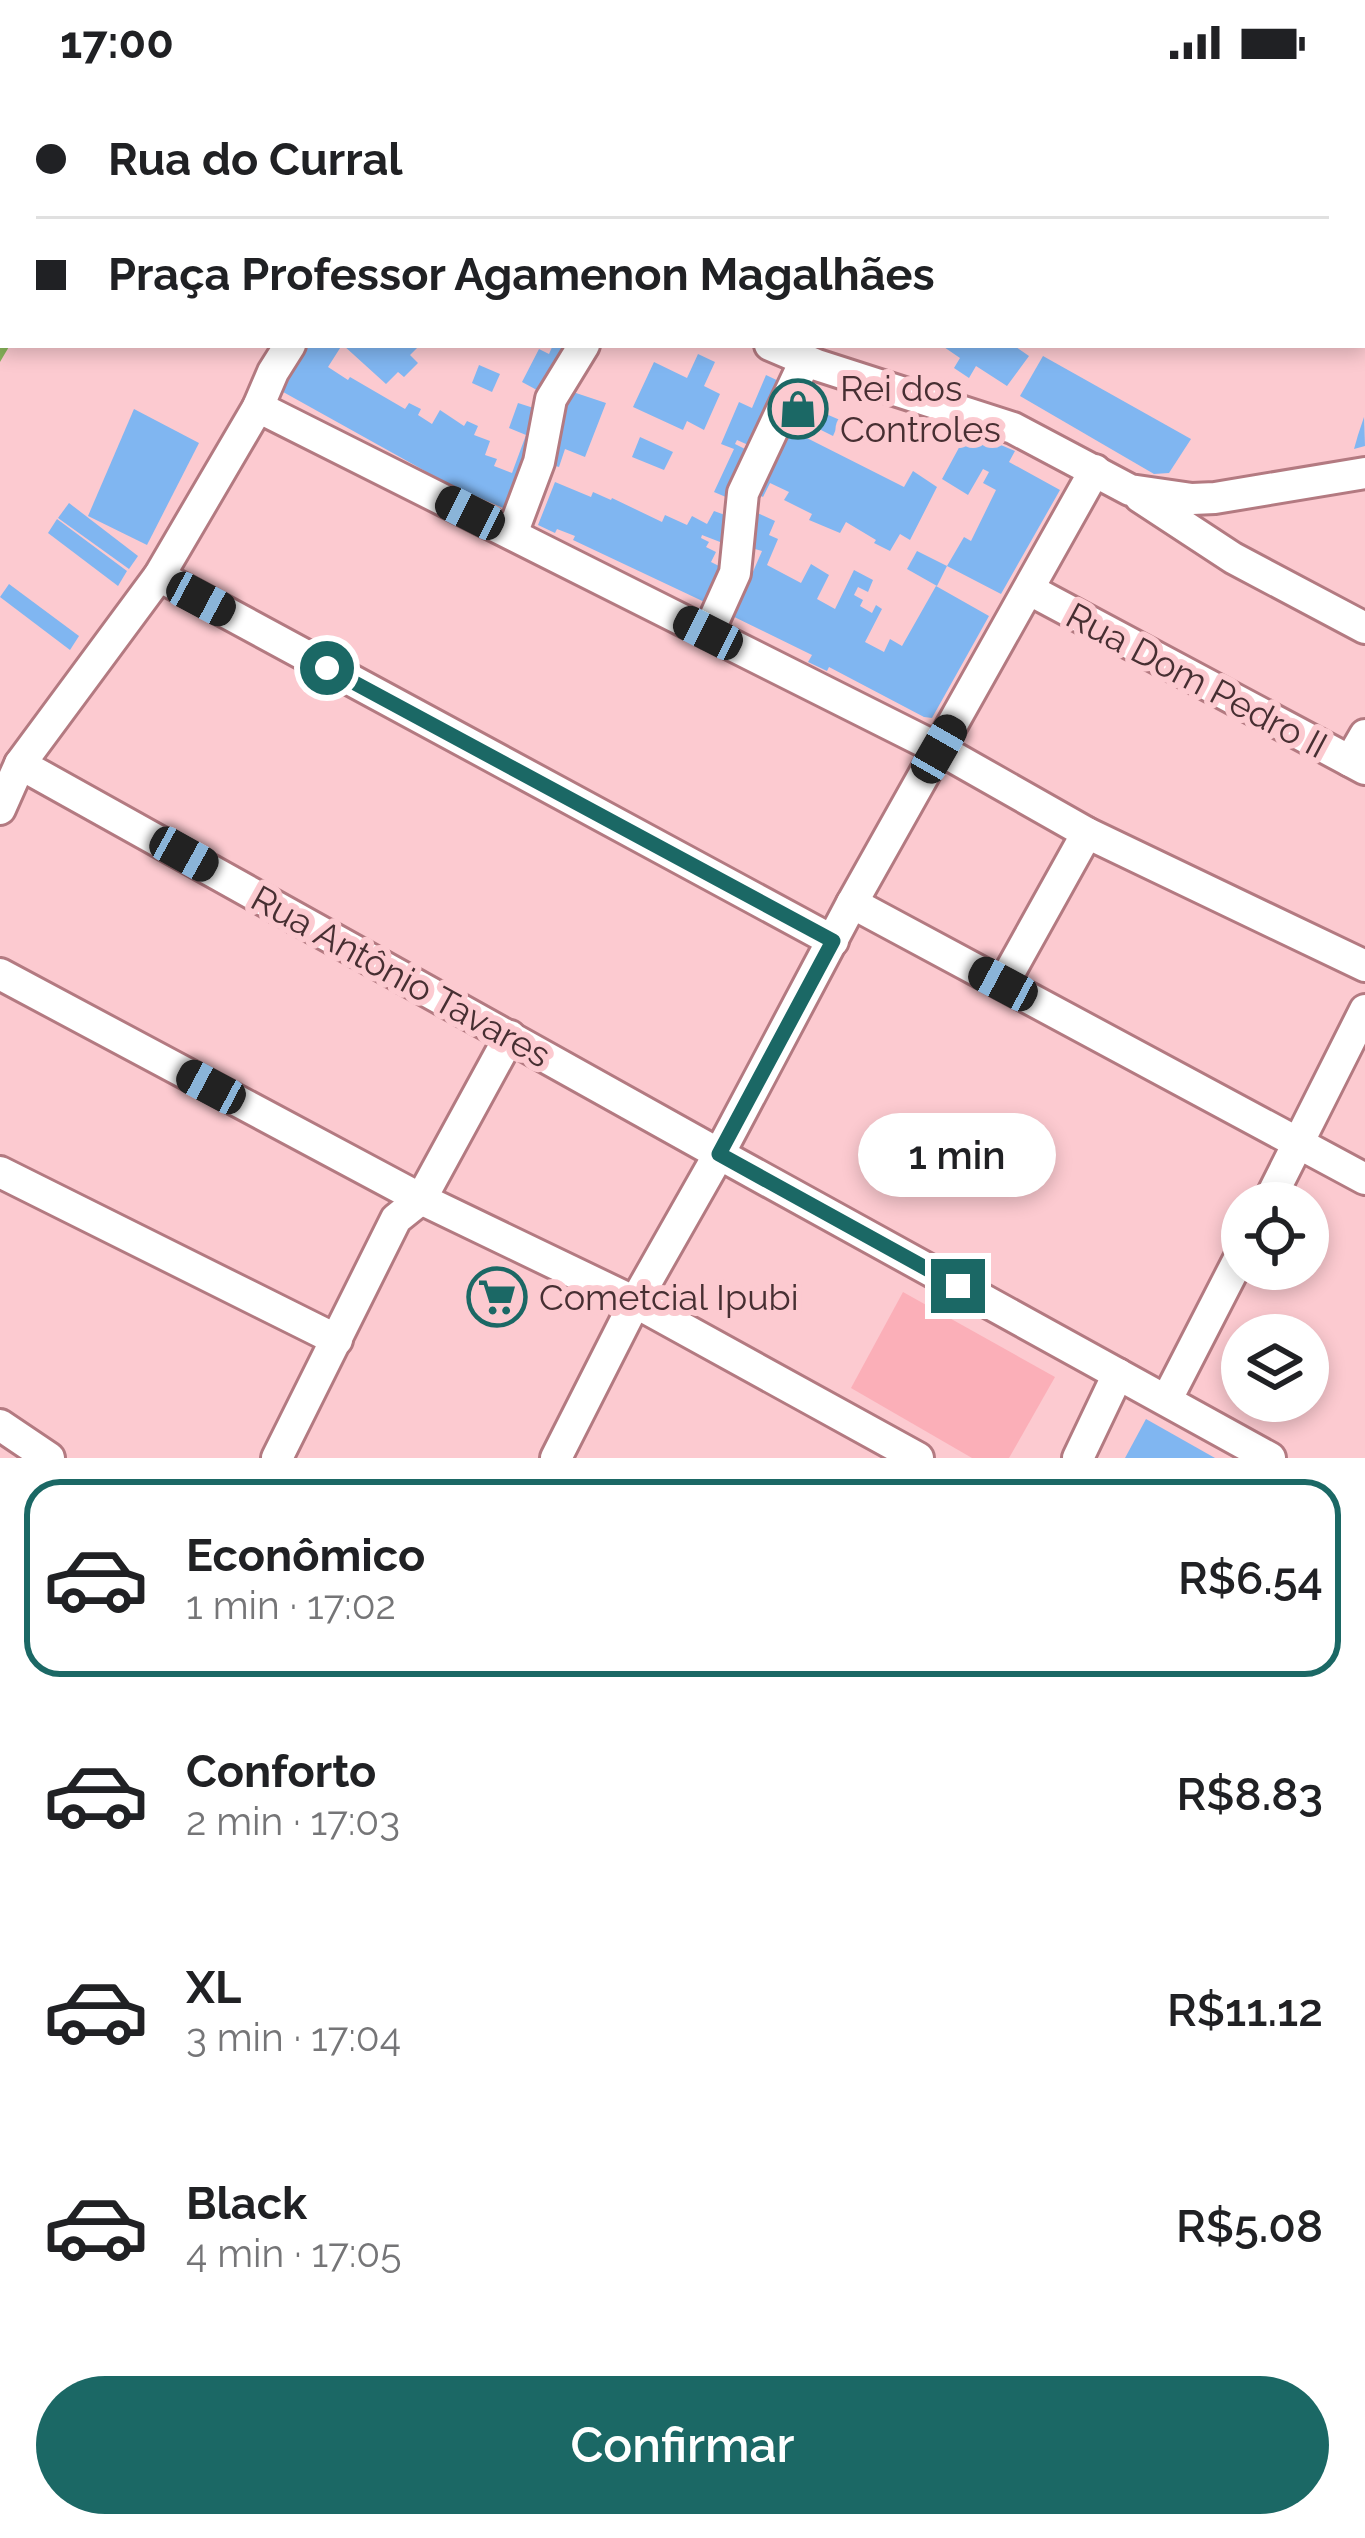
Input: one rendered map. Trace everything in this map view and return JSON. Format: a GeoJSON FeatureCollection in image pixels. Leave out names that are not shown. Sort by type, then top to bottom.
{"type":"FeatureCollection","features":[{"type":"Feature","properties":{"kind":"street"},"geometry":{"type":"LineString","coordinates":[[0,809],[20,764],[159,576],[288,348]]}},
{"type":"Feature","properties":{"kind":"street"},"geometry":{"type":"LineString","coordinates":[[512,534],[539,462],[551,399],[582,348]]}},
{"type":"Feature","properties":{"kind":"street"},"geometry":{"type":"LineString","coordinates":[[777,348],[1013,428],[1130,490],[1233,558],[1365,628]]}},
{"type":"Feature","properties":{"kind":"street"},"geometry":{"type":"LineString","coordinates":[[708,633],[735,573],[743,493],[806,361]]}},
{"type":"Feature","properties":{"kind":"street"},"geometry":{"type":"LineString","coordinates":[[258,406],[939,749],[1087,833],[1365,966]]}},
{"type":"Feature","properties":{"kind":"street"},"geometry":{"type":"LineString","coordinates":[[556,1458],[635,1302],[852,903],[1095,470]]}},
{"type":"Feature","properties":{"kind":"street"},"geometry":{"type":"LineString","coordinates":[[1130,490],[1215,498],[1365,473]]}},
{"type":"Feature","properties":{"kind":"street"},"geometry":{"type":"LineString","coordinates":[[159,576],[833,941]]}},
{"type":"Feature","properties":{"kind":"street","name":"Rua Dom Pedro II"},"geometry":{"type":"LineString","coordinates":[[1030,590],[1360,755]]}},
{"type":"Feature","properties":{"kind":"street","name":"Rua Antônio Tavares"},"geometry":{"type":"LineString","coordinates":[[20,764],[1270,1458]]}},
{"type":"Feature","properties":{"kind":"street"},"geometry":{"type":"LineString","coordinates":[[1003,984],[1087,833]]}},
{"type":"Feature","properties":{"kind":"street"},"geometry":{"type":"LineString","coordinates":[[852,903],[1365,1179]]}},
{"type":"Feature","properties":{"kind":"street"},"geometry":{"type":"LineString","coordinates":[[0,974],[421,1199],[635,1302],[918,1458]]}},
{"type":"Feature","properties":{"kind":"street"},"geometry":{"type":"LineString","coordinates":[[1278,1182],[1357,1046],[1365,1010]]}},
{"type":"Feature","properties":{"kind":"street"},"geometry":{"type":"LineString","coordinates":[[277,1458],[396,1220],[421,1199],[510,1036]]}},
{"type":"Feature","properties":{"kind":"street"},"geometry":{"type":"LineString","coordinates":[[0,1172],[337,1340]]}},
{"type":"Feature","properties":{"kind":"street"},"geometry":{"type":"LineString","coordinates":[[1167,1400],[1223,1290]]}},
{"type":"Feature","properties":{"kind":"street"},"geometry":{"type":"LineString","coordinates":[[1078,1458],[1118,1374]]}},
{"type":"Feature","properties":{"kind":"street"},"geometry":{"type":"LineString","coordinates":[[0,1425],[49,1458]]}},
{"type":"Feature","properties":{"kind":"shaded area"},"geometry":{"type":"Polygon","coordinates":[[[903,1292],[1055,1377],[1009,1458],[972,1458],[851,1388],[903,1292]]]}},
{"type":"Feature","properties":{"kind":"building"},"geometry":{"type":"Polygon","coordinates":[[[297,348],[340,348],[328,367],[405,409],[409,403],[421,409],[418,415],[432,424],[440,410],[464,426],[467,421],[478,426],[474,435],[490,441],[485,455],[497,459],[494,466],[512,473],[526,435],[509,428],[518,403],[543,411],[515,513],[452,486],[276,388],[297,348]]]}},
{"type":"Feature","properties":{"kind":"building"},"geometry":{"type":"Polygon","coordinates":[[[346,348],[417,348],[410,355],[418,363],[404,377],[398,372],[386,384],[346,348]]]}},
{"type":"Feature","properties":{"kind":"building"},"geometry":{"type":"Polygon","coordinates":[[[552,348],[573,348],[548,396],[522,382],[539,349],[549,354],[552,348]]]}},
{"type":"Feature","properties":{"kind":"building"},"geometry":{"type":"Polygon","coordinates":[[[945,348],[1017,348],[1029,356],[1007,386],[976,366],[969,378],[954,368],[960,358],[945,348]]]}},
{"type":"Feature","properties":{"kind":"building"},"geometry":{"type":"Polygon","coordinates":[[[698,354],[715,362],[704,386],[720,394],[704,430],[687,421],[683,430],[633,407],[654,362],[687,378],[698,354]]]}},
{"type":"Feature","properties":{"kind":"building"},"geometry":{"type":"Polygon","coordinates":[[[1043,356],[1191,439],[1169,473],[1154,474],[1020,396],[1043,356]]]}},
{"type":"Feature","properties":{"kind":"building"},"geometry":{"type":"Polygon","coordinates":[[[479,365],[500,374],[492,392],[472,383],[479,365]]]}},
{"type":"Feature","properties":{"kind":"building"},"geometry":{"type":"Polygon","coordinates":[[[766,375],[785,384],[755,448],[737,440],[735,444],[753,453],[733,500],[714,492],[734,449],[721,444],[739,402],[752,408],[766,375]]]}},
{"type":"Feature","properties":{"kind":"building"},"geometry":{"type":"Polygon","coordinates":[[[561,388],[606,403],[585,457],[565,449],[559,467],[542,462],[561,388]]]}},
{"type":"Feature","properties":{"kind":"building"},"geometry":{"type":"Polygon","coordinates":[[[793,402],[807,408],[795,432],[904,487],[913,471],[937,487],[910,540],[900,534],[890,551],[846,522],[840,533],[809,520],[812,514],[784,500],[789,492],[770,483],[763,497],[750,490],[793,402]]]}},
{"type":"Feature","properties":{"kind":"building"},"geometry":{"type":"Polygon","coordinates":[[[134,409],[199,443],[147,545],[88,516],[134,409]]]}},
{"type":"Feature","properties":{"kind":"building"},"geometry":{"type":"Polygon","coordinates":[[[826,414],[840,420],[833,436],[819,429],[826,414]]]}},
{"type":"Feature","properties":{"kind":"building"},"geometry":{"type":"Polygon","coordinates":[[[1364,417],[1365,446],[1354,449],[1358,435],[1364,417]]]}},
{"type":"Feature","properties":{"kind":"building"},"geometry":{"type":"Polygon","coordinates":[[[968,431],[1015,451],[1009,462],[1060,490],[1001,594],[947,566],[964,537],[971,541],[996,490],[983,483],[989,472],[983,469],[968,495],[942,479],[968,431]]]}},
{"type":"Feature","properties":{"kind":"building"},"geometry":{"type":"Polygon","coordinates":[[[640,437],[673,452],[664,470],[632,457],[640,437]]]}},
{"type":"Feature","properties":{"kind":"building"},"geometry":{"type":"Polygon","coordinates":[[[555,482],[591,497],[593,492],[612,498],[662,522],[665,515],[687,525],[692,516],[707,524],[714,511],[736,519],[733,547],[701,538],[716,552],[711,562],[729,571],[713,606],[573,540],[575,536],[538,525],[555,482]]]}},
{"type":"Feature","properties":{"kind":"building"},"geometry":{"type":"Polygon","coordinates":[[[69,503],[138,556],[129,569],[58,518],[69,503]]]}},
{"type":"Feature","properties":{"kind":"building"},"geometry":{"type":"Polygon","coordinates":[[[747,508],[775,521],[769,535],[778,539],[767,565],[801,583],[811,564],[829,575],[817,599],[835,609],[854,570],[873,580],[868,592],[858,587],[854,595],[872,613],[876,605],[882,609],[865,642],[884,652],[890,639],[902,646],[936,586],[989,616],[932,718],[829,667],[827,671],[808,662],[812,655],[722,611],[741,569],[752,574],[762,551],[744,546],[747,508]]]}},
{"type":"Feature","properties":{"kind":"building"},"geometry":{"type":"Polygon","coordinates":[[[57,519],[127,571],[118,586],[48,533],[57,519]]]}},
{"type":"Feature","properties":{"kind":"building"},"geometry":{"type":"Polygon","coordinates":[[[917,551],[947,566],[937,586],[907,569],[917,551]]]}},
{"type":"Feature","properties":{"kind":"building"},"geometry":{"type":"Polygon","coordinates":[[[9,584],[79,636],[70,650],[0,597],[9,584]]]}},
{"type":"Feature","properties":{"kind":"building"},"geometry":{"type":"Polygon","coordinates":[[[1146,1419],[1215,1458],[1125,1458],[1146,1419]]]}},
{"type":"Feature","properties":{"kind":"place","name":"Rei dos Controles"},"geometry":{"type":"Point","coordinates":[798,409]}},
{"type":"Feature","properties":{"kind":"place","name":"Cometcial Ipubi"},"geometry":{"type":"Point","coordinates":[497,1297]}},
{"type":"Feature","properties":{"kind":"route"},"geometry":{"type":"LineString","coordinates":[[327,668],[833,941],[719,1154],[958,1286]]}}]}
